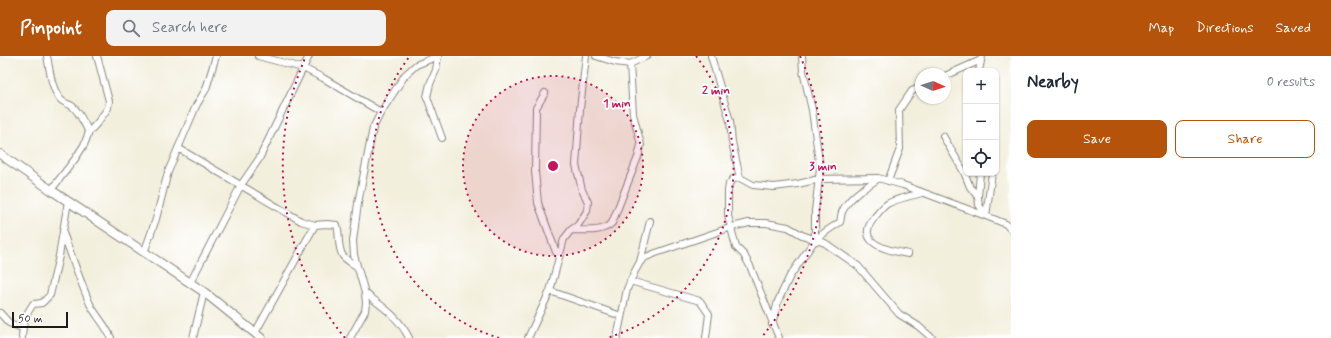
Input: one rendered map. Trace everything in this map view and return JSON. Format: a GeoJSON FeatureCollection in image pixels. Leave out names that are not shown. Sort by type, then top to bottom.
{"type":"FeatureCollection","features":[{"type":"Feature","properties":{"kind":"street"},"geometry":{"type":"LineString","coordinates":[[47,56],[58,96],[62,102],[72,106],[77,111],[89,132]]}},
{"type":"Feature","properties":{"kind":"street"},"geometry":{"type":"LineString","coordinates":[[51,190],[80,152],[89,132],[108,108],[109,101],[97,56]]}},
{"type":"Feature","properties":{"kind":"street"},"geometry":{"type":"LineString","coordinates":[[144,252],[156,219],[168,172],[206,89],[216,56]]}},
{"type":"Feature","properties":{"kind":"street"},"geometry":{"type":"LineString","coordinates":[[258,56],[303,68],[381,112]]}},
{"type":"Feature","properties":{"kind":"street"},"geometry":{"type":"LineString","coordinates":[[190,283],[240,185],[259,159],[309,56]]}},
{"type":"Feature","properties":{"kind":"street"},"geometry":{"type":"LineString","coordinates":[[350,338],[364,311],[366,303],[365,293],[356,266],[353,241],[358,203],[373,128],[381,112],[410,70],[416,65],[438,56]]}},
{"type":"Feature","properties":{"kind":"street"},"geometry":{"type":"LineString","coordinates":[[438,56],[427,97],[442,138]]}},
{"type":"Feature","properties":{"kind":"street"},"geometry":{"type":"LineString","coordinates":[[528,338],[550,291],[564,239],[571,230],[578,225],[587,211],[588,202],[582,190],[576,165],[586,56]]}},
{"type":"Feature","properties":{"kind":"street"},"geometry":{"type":"LineString","coordinates":[[596,56],[616,62],[630,64],[647,56]]}},
{"type":"Feature","properties":{"kind":"street"},"geometry":{"type":"LineString","coordinates":[[711,56],[730,120],[732,142],[740,178]]}},
{"type":"Feature","properties":{"kind":"street"},"geometry":{"type":"LineString","coordinates":[[802,56],[803,71],[812,110],[820,169],[815,211],[815,240]]}},
{"type":"Feature","properties":{"kind":"street"},"geometry":{"type":"LineString","coordinates":[[980,68],[982,58]]}},
{"type":"Feature","properties":{"kind":"street"},"geometry":{"type":"LineString","coordinates":[[951,73],[982,58]]}},
{"type":"Feature","properties":{"kind":"street"},"geometry":{"type":"LineString","coordinates":[[571,230],[595,230],[604,228],[612,223],[638,157],[641,145],[634,114],[630,64]]}},
{"type":"Feature","properties":{"kind":"street"},"geometry":{"type":"LineString","coordinates":[[888,180],[900,149],[899,110],[912,91],[915,90]]}},
{"type":"Feature","properties":{"kind":"street"},"geometry":{"type":"LineString","coordinates":[[545,93],[536,108],[535,171],[538,203],[556,252],[559,254]]}},
{"type":"Feature","properties":{"kind":"street"},"geometry":{"type":"LineString","coordinates":[[943,136],[964,172],[970,187],[978,197]]}},
{"type":"Feature","properties":{"kind":"street"},"geometry":{"type":"LineString","coordinates":[[178,148],[301,221],[315,225],[336,225],[338,229],[340,251],[344,257],[356,266]]}},
{"type":"Feature","properties":{"kind":"street"},"geometry":{"type":"LineString","coordinates":[[0,154],[51,190],[204,292],[258,335],[315,225]]}},
{"type":"Feature","properties":{"kind":"street"},"geometry":{"type":"LineString","coordinates":[[980,176],[978,197],[979,205],[986,216]]}},
{"type":"Feature","properties":{"kind":"street"},"geometry":{"type":"LineString","coordinates":[[986,216],[992,176]]}},
{"type":"Feature","properties":{"kind":"street"},"geometry":{"type":"LineString","coordinates":[[778,338],[750,266],[744,254],[736,247],[728,216],[728,191],[729,184],[733,179],[740,178],[753,185],[774,187],[798,184],[819,179],[878,178],[888,180],[986,216],[1006,224],[1011,230]]}},
{"type":"Feature","properties":{"kind":"street"},"geometry":{"type":"LineString","coordinates":[[772,324],[778,301],[790,276],[815,240],[840,222],[843,211],[850,200],[878,178]]}},
{"type":"Feature","properties":{"kind":"street"},"geometry":{"type":"LineString","coordinates":[[908,254],[891,251],[877,246],[870,239],[868,231],[870,222],[888,203],[922,193]]}},
{"type":"Feature","properties":{"kind":"street"},"geometry":{"type":"LineString","coordinates":[[22,338],[22,328],[29,309],[33,304],[42,303],[50,295],[68,201]]}},
{"type":"Feature","properties":{"kind":"street"},"geometry":{"type":"LineString","coordinates":[[616,338],[627,289],[640,262],[650,221]]}},
{"type":"Feature","properties":{"kind":"street"},"geometry":{"type":"LineString","coordinates":[[640,262],[646,257],[656,253],[732,227],[749,223],[774,224],[788,227],[815,240],[825,243],[858,266],[898,314],[918,326],[932,338]]}},
{"type":"Feature","properties":{"kind":"street"},"geometry":{"type":"LineString","coordinates":[[63,233],[90,304],[99,319],[107,328],[111,338]]}},
{"type":"Feature","properties":{"kind":"street"},"geometry":{"type":"LineString","coordinates":[[630,281],[700,301],[709,314],[706,338]]}},
{"type":"Feature","properties":{"kind":"street"},"geometry":{"type":"LineString","coordinates":[[550,291],[621,316]]}},
{"type":"Feature","properties":{"kind":"street"},"geometry":{"type":"LineString","coordinates":[[193,338],[204,292]]}},
{"type":"Feature","properties":{"kind":"street"},"geometry":{"type":"LineString","coordinates":[[365,293],[396,317],[402,324],[409,338]]}},
{"type":"Feature","properties":{"kind":"street"},"geometry":{"type":"LineString","coordinates":[[0,313],[9,323],[22,328]]}}]}
